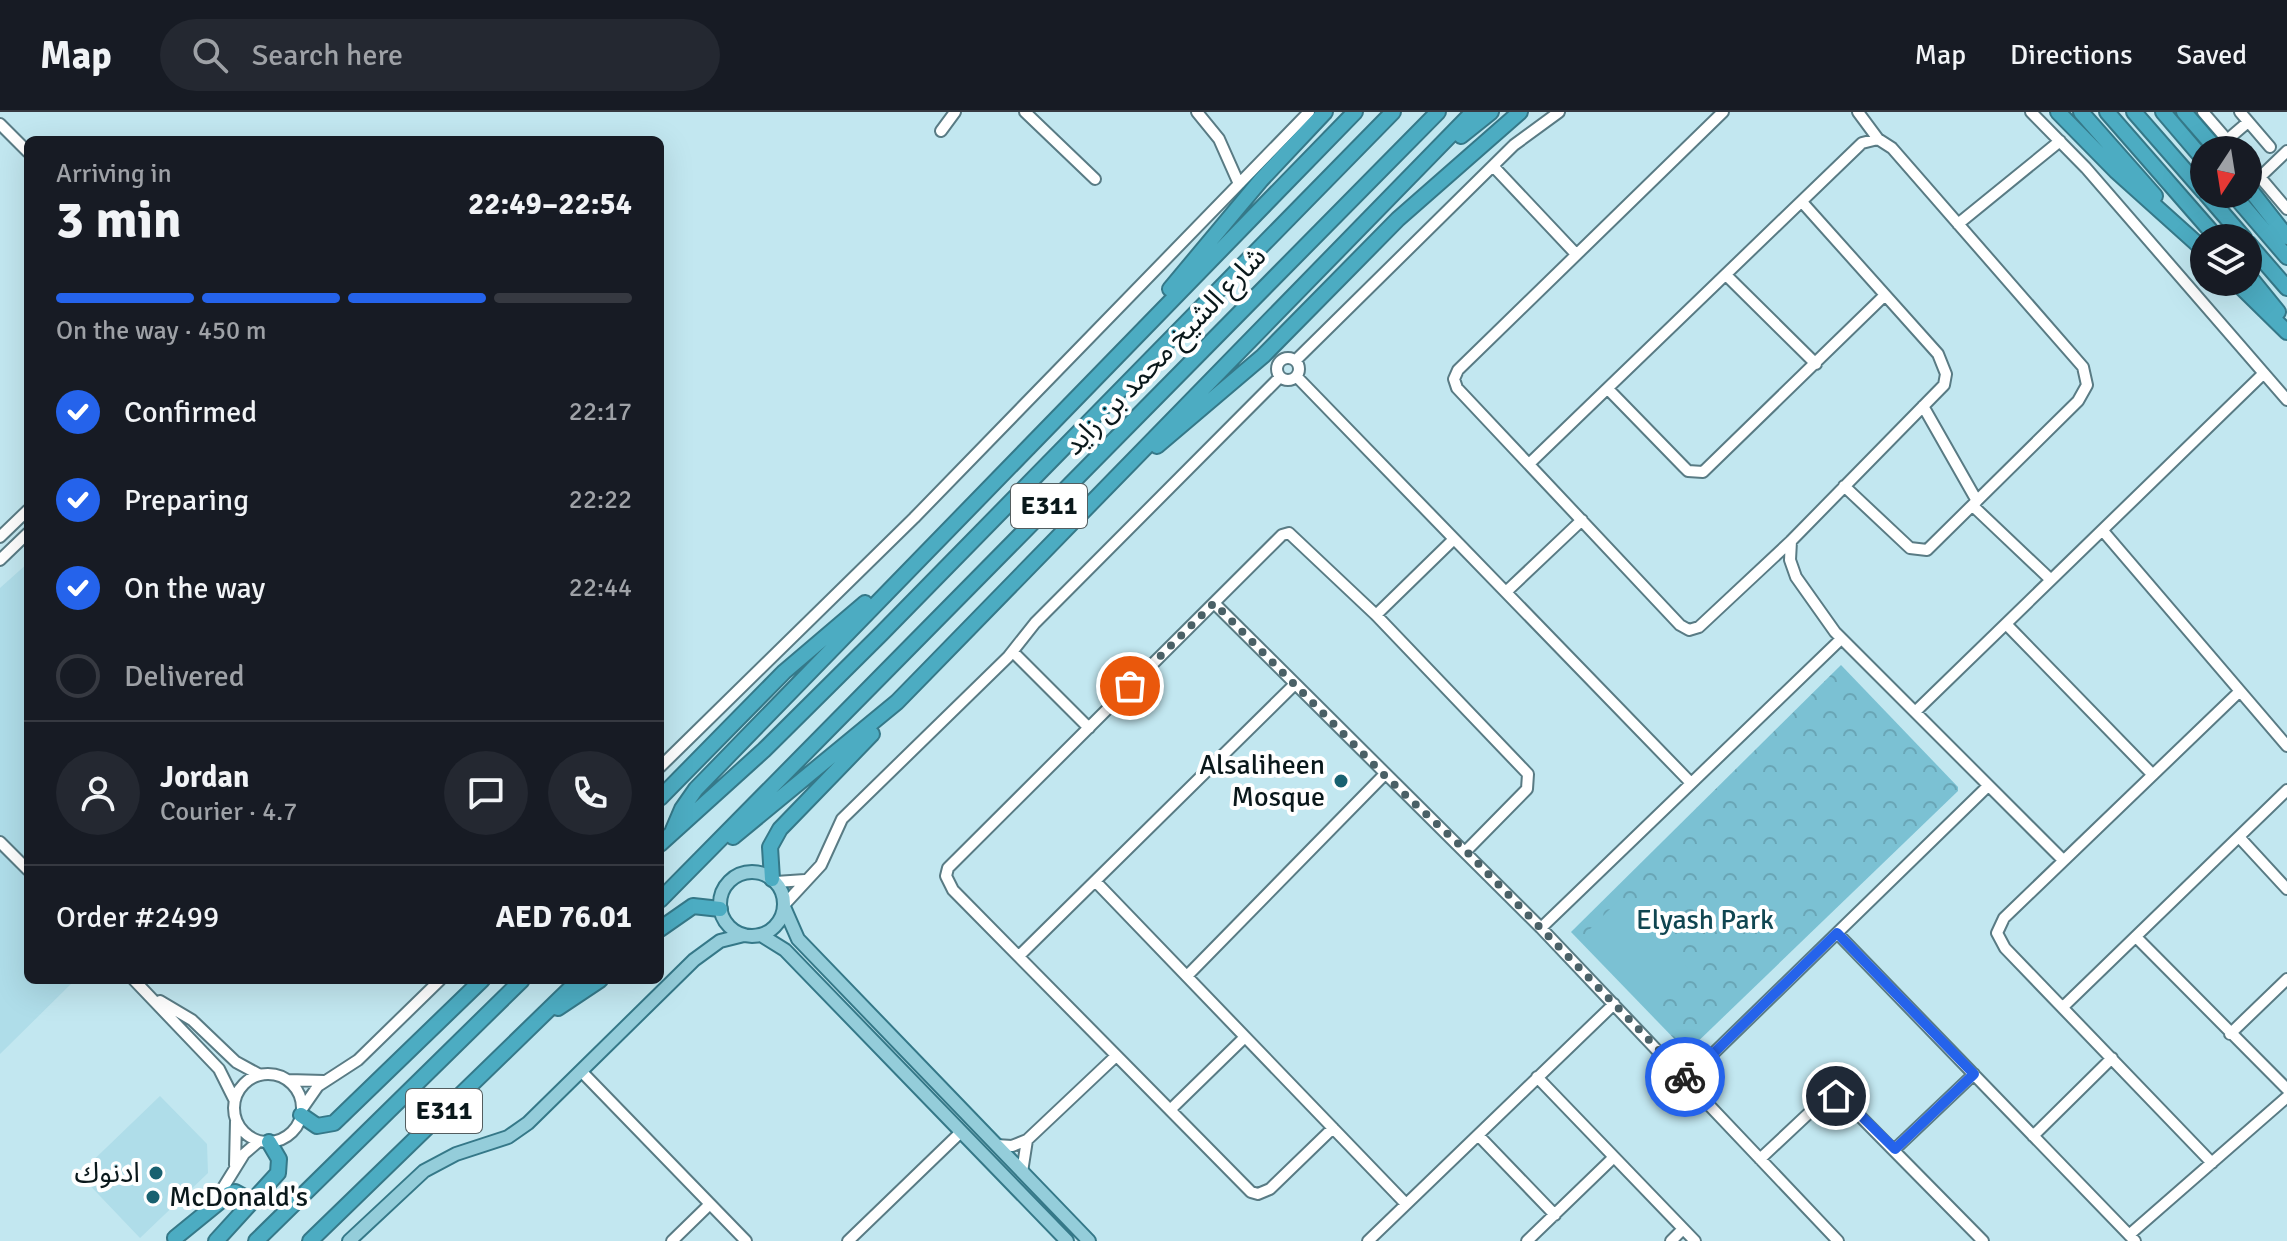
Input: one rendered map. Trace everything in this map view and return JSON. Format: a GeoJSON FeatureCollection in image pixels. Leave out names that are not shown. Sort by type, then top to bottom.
{"type":"FeatureCollection","features":[{"type":"Feature","properties":{"kind":"highway"},"geometry":{"type":"LineString","coordinates":[[1130,340],[1241,204],[1325,112]]}},
{"type":"Feature","properties":{"kind":"highway"},"geometry":{"type":"LineString","coordinates":[[673,832],[682,809],[696,789],[1355,112]]}},
{"type":"Feature","properties":{"kind":"highway","name":"شارع الشيخ محمد بن زايد"},"geometry":{"type":"LineString","coordinates":[[664,840],[764,750],[860,656],[1393,112]]}},
{"type":"Feature","properties":{"kind":"highway","name":"شارع الشيخ محمد بن زايد"},"geometry":{"type":"LineString","coordinates":[[664,896],[1438,112]]}},
{"type":"Feature","properties":{"kind":"highway"},"geometry":{"type":"LineString","coordinates":[[774,880],[770,847],[780,829],[860,747],[897,702],[1473,112]]}},
{"type":"Feature","properties":{"kind":"highway"},"geometry":{"type":"LineString","coordinates":[[1414,174],[1491,112]]}},
{"type":"Feature","properties":{"kind":"highway"},"geometry":{"type":"LineString","coordinates":[[1133,462],[1185,424],[1263,356],[1398,219],[1520,112]]}},
{"type":"Feature","properties":{"kind":"highway"},"geometry":{"type":"LineString","coordinates":[[2058,112],[2116,171],[2187,233]]}},
{"type":"Feature","properties":{"kind":"highway"},"geometry":{"type":"LineString","coordinates":[[2081,112],[2190,236]]}},
{"type":"Feature","properties":{"kind":"highway"},"geometry":{"type":"LineString","coordinates":[[2107,112],[2205,224]]}},
{"type":"Feature","properties":{"kind":"highway"},"geometry":{"type":"LineString","coordinates":[[2134,112],[2190,176]]}},
{"type":"Feature","properties":{"kind":"highway"},"geometry":{"type":"LineString","coordinates":[[2163,112],[2190,144]]}},
{"type":"Feature","properties":{"kind":"highway"},"geometry":{"type":"LineString","coordinates":[[2184,112],[2212,136]]}},
{"type":"Feature","properties":{"kind":"highway"},"geometry":{"type":"LineString","coordinates":[[2262,205],[2287,237]]}},
{"type":"Feature","properties":{"kind":"highway"},"geometry":{"type":"LineString","coordinates":[[2218,208],[2232,224]]}},
{"type":"Feature","properties":{"kind":"highway"},"geometry":{"type":"LineString","coordinates":[[2245,208],[2287,257]]}},
{"type":"Feature","properties":{"kind":"highway"},"geometry":{"type":"LineString","coordinates":[[2262,259],[2287,288]]}},
{"type":"Feature","properties":{"kind":"highway"},"geometry":{"type":"LineString","coordinates":[[2262,292],[2287,323]]}},
{"type":"Feature","properties":{"kind":"highway"},"geometry":{"type":"LineString","coordinates":[[2250,296],[2287,332]]}},
{"type":"Feature","properties":{"kind":"highway"},"geometry":{"type":"LineString","coordinates":[[664,794],[806,652],[898,579]]}},
{"type":"Feature","properties":{"kind":"highway"},"geometry":{"type":"LineString","coordinates":[[700,861],[778,803],[897,702]]}},
{"type":"Feature","properties":{"kind":"highway"},"geometry":{"type":"LineString","coordinates":[[664,926],[693,906],[721,912]]}},
{"type":"Feature","properties":{"kind":"highway"},"geometry":{"type":"LineString","coordinates":[[302,1113],[317,1126],[334,1123],[478,984]]}},
{"type":"Feature","properties":{"kind":"highway","name":"E311"},"geometry":{"type":"LineString","coordinates":[[256,1241],[518,984]]}},
{"type":"Feature","properties":{"kind":"highway","name":"E311"},"geometry":{"type":"LineString","coordinates":[[310,1241],[575,984]]}},
{"type":"Feature","properties":{"kind":"highway"},"geometry":{"type":"LineString","coordinates":[[543,1015],[593,984]]}},
{"type":"Feature","properties":{"kind":"highway"},"geometry":{"type":"LineString","coordinates":[[216,1241],[278,1173],[279,1159],[264,1142]]}},
{"type":"Feature","properties":{"kind":"highway"},"geometry":{"type":"LineString","coordinates":[[173,1240],[229,1194],[235,1192],[246,1198],[244,1210]]}},
{"type":"Feature","properties":{"kind":"main road"},"geometry":{"type":"LineString","coordinates":[[698,958],[716,936],[722,890],[735,876],[754,871],[774,880],[798,939],[1089,1241]]}},
{"type":"Feature","properties":{"kind":"main road"},"geometry":{"type":"LineString","coordinates":[[349,1241],[424,1171],[456,1154],[515,1133],[698,958],[720,941],[744,935],[761,935],[774,927],[784,906]]}},
{"type":"Feature","properties":{"kind":"main road"},"geometry":{"type":"LineString","coordinates":[[721,912],[727,924],[744,935]]}},
{"type":"Feature","properties":{"kind":"main road"},"geometry":{"type":"LineString","coordinates":[[761,935],[785,950],[1067,1241]]}},
{"type":"Feature","properties":{"kind":"main road"},"geometry":{"type":"LineString","coordinates":[[864,1032],[872,1027],[898,1044]]}},
{"type":"Feature","properties":{"kind":"street"},"geometry":{"type":"LineString","coordinates":[[941,131],[955,112]]}},
{"type":"Feature","properties":{"kind":"street"},"geometry":{"type":"LineString","coordinates":[[1025,112],[1095,179]]}},
{"type":"Feature","properties":{"kind":"street"},"geometry":{"type":"LineString","coordinates":[[1197,112],[1223,146],[1239,184]]}},
{"type":"Feature","properties":{"kind":"street"},"geometry":{"type":"LineString","coordinates":[[664,763],[914,518],[1309,112]]}},
{"type":"Feature","properties":{"kind":"street"},"geometry":{"type":"LineString","coordinates":[[1296,360],[1493,166],[1536,126],[1559,112]]}},
{"type":"Feature","properties":{"kind":"street"},"geometry":{"type":"LineString","coordinates":[[1723,112],[1575,253],[1458,370],[1454,379],[1457,388],[1680,625],[1689,630],[1699,627],[1791,541],[1944,385],[1944,363],[1802,202]]}},
{"type":"Feature","properties":{"kind":"street"},"geometry":{"type":"LineString","coordinates":[[1844,486],[1903,543],[1918,551],[1933,546],[2078,401],[2087,385],[2087,376],[1892,148],[1878,139],[1858,112]]}},
{"type":"Feature","properties":{"kind":"street"},"geometry":{"type":"LineString","coordinates":[[2031,112],[2060,141],[2287,400]]}},
{"type":"Feature","properties":{"kind":"street"},"geometry":{"type":"LineString","coordinates":[[2203,112],[2217,136]]}},
{"type":"Feature","properties":{"kind":"street"},"geometry":{"type":"LineString","coordinates":[[2240,112],[2270,147]]}},
{"type":"Feature","properties":{"kind":"street"},"geometry":{"type":"LineString","coordinates":[[2232,136],[2248,122]]}},
{"type":"Feature","properties":{"kind":"street"},"geometry":{"type":"LineString","coordinates":[[0,124],[24,148]]}},
{"type":"Feature","properties":{"kind":"street"},"geometry":{"type":"LineString","coordinates":[[1530,463],[1862,143],[1878,139]]}},
{"type":"Feature","properties":{"kind":"street"},"geometry":{"type":"LineString","coordinates":[[1958,224],[2060,141]]}},
{"type":"Feature","properties":{"kind":"street"},"geometry":{"type":"LineString","coordinates":[[2262,175],[2287,151]]}},
{"type":"Feature","properties":{"kind":"street"},"geometry":{"type":"LineString","coordinates":[[1493,166],[1575,253]]}},
{"type":"Feature","properties":{"kind":"street"},"geometry":{"type":"LineString","coordinates":[[2262,179],[2287,209]]}},
{"type":"Feature","properties":{"kind":"street"},"geometry":{"type":"LineString","coordinates":[[1726,275],[1816,364]]}},
{"type":"Feature","properties":{"kind":"street"},"geometry":{"type":"LineString","coordinates":[[1608,389],[1683,466],[1696,473],[1710,469],[1885,295]]}},
{"type":"Feature","properties":{"kind":"street"},"geometry":{"type":"LineString","coordinates":[[1288,357],[1296,360],[1300,369],[1297,377],[1290,380],[1280,377],[1277,369],[1280,361],[1288,357]]}},
{"type":"Feature","properties":{"kind":"street"},"geometry":{"type":"LineString","coordinates":[[1915,712],[2263,374]]}},
{"type":"Feature","properties":{"kind":"street"},"geometry":{"type":"LineString","coordinates":[[784,906],[821,865],[842,819],[1013,652],[1035,623],[1280,377]]}},
{"type":"Feature","properties":{"kind":"street"},"geometry":{"type":"LineString","coordinates":[[1297,377],[1691,783]]}},
{"type":"Feature","properties":{"kind":"street"},"geometry":{"type":"LineString","coordinates":[[1923,406],[1975,503],[2050,579]]}},
{"type":"Feature","properties":{"kind":"street"},"geometry":{"type":"LineString","coordinates":[[0,537],[24,514]]}},
{"type":"Feature","properties":{"kind":"street"},"geometry":{"type":"LineString","coordinates":[[1507,591],[1582,520]]}},
{"type":"Feature","properties":{"kind":"street"},"geometry":{"type":"LineString","coordinates":[[2103,531],[2287,746]]}},
{"type":"Feature","properties":{"kind":"street"},"geometry":{"type":"LineString","coordinates":[[1333,1128],[1270,1189],[1258,1194],[1246,1188],[953,890],[946,876],[948,868],[1282,535],[1289,533],[1376,615],[1528,774],[1527,789],[1466,851]]}},
{"type":"Feature","properties":{"kind":"street"},"geometry":{"type":"LineString","coordinates":[[0,560],[24,537]]}},
{"type":"Feature","properties":{"kind":"street"},"geometry":{"type":"LineString","coordinates":[[1376,615],[1454,539]]}},
{"type":"Feature","properties":{"kind":"street"},"geometry":{"type":"LineString","coordinates":[[1791,541],[1790,560],[1796,577],[1841,639],[2063,860]]}},
{"type":"Feature","properties":{"kind":"street"},"geometry":{"type":"LineString","coordinates":[[1214,603],[1384,775],[1466,851],[1687,1079],[1838,1241]]}},
{"type":"Feature","properties":{"kind":"street"},"geometry":{"type":"LineString","coordinates":[[2006,624],[2152,774]]}},
{"type":"Feature","properties":{"kind":"street"},"geometry":{"type":"LineString","coordinates":[[1541,928],[1841,639]]}},
{"type":"Feature","properties":{"kind":"street"},"geometry":{"type":"LineString","coordinates":[[1013,652],[1089,728]]}},
{"type":"Feature","properties":{"kind":"street"},"geometry":{"type":"LineString","coordinates":[[1020,955],[1295,684]]}},
{"type":"Feature","properties":{"kind":"street"},"geometry":{"type":"LineString","coordinates":[[2212,1163],[2005,948],[1997,933],[2004,918],[2240,691]]}},
{"type":"Feature","properties":{"kind":"street"},"geometry":{"type":"LineString","coordinates":[[664,758],[671,755]]}},
{"type":"Feature","properties":{"kind":"street"},"geometry":{"type":"LineString","coordinates":[[1187,976],[1384,775]]}},
{"type":"Feature","properties":{"kind":"street"},"geometry":{"type":"LineString","coordinates":[[1687,1079],[1987,787]]}},
{"type":"Feature","properties":{"kind":"street"},"geometry":{"type":"LineString","coordinates":[[2064,1006],[2287,790]]}},
{"type":"Feature","properties":{"kind":"street"},"geometry":{"type":"LineString","coordinates":[[2239,837],[2287,889]]}},
{"type":"Feature","properties":{"kind":"street"},"geometry":{"type":"LineString","coordinates":[[0,842],[24,866]]}},
{"type":"Feature","properties":{"kind":"street"},"geometry":{"type":"LineString","coordinates":[[774,880],[807,879]]}},
{"type":"Feature","properties":{"kind":"street"},"geometry":{"type":"LineString","coordinates":[[1096,882],[1406,1204]]}},
{"type":"Feature","properties":{"kind":"street"},"geometry":{"type":"LineString","coordinates":[[1837,933],[2132,1238],[2287,1097]]}},
{"type":"Feature","properties":{"kind":"street"},"geometry":{"type":"LineString","coordinates":[[2136,937],[2287,1089]]}},
{"type":"Feature","properties":{"kind":"street"},"geometry":{"type":"LineString","coordinates":[[2230,1034],[2287,979]]}},
{"type":"Feature","properties":{"kind":"street"},"geometry":{"type":"LineString","coordinates":[[137,984],[219,1069],[234,1101],[234,1171]]}},
{"type":"Feature","properties":{"kind":"street"},"geometry":{"type":"LineString","coordinates":[[138,984],[202,1027],[236,1062],[260,1075],[326,1081]]}},
{"type":"Feature","properties":{"kind":"street"},"geometry":{"type":"LineString","coordinates":[[173,1240],[227,1187],[244,1154],[293,1131],[310,1093],[358,1060],[436,984]]}},
{"type":"Feature","properties":{"kind":"street"},"geometry":{"type":"LineString","coordinates":[[1368,1241],[1614,1004]]}},
{"type":"Feature","properties":{"kind":"street"},"geometry":{"type":"LineString","coordinates":[[1170,1110],[1245,1037]]}},
{"type":"Feature","properties":{"kind":"street"},"geometry":{"type":"LineString","coordinates":[[996,1145],[1012,1146],[1027,1140],[1116,1056]]}},
{"type":"Feature","properties":{"kind":"street"},"geometry":{"type":"LineString","coordinates":[[2033,1136],[2112,1058]]}},
{"type":"Feature","properties":{"kind":"street"},"geometry":{"type":"LineString","coordinates":[[581,1071],[746,1241]]}},
{"type":"Feature","properties":{"kind":"street"},"geometry":{"type":"LineString","coordinates":[[1895,1149],[1974,1074]]}},
{"type":"Feature","properties":{"kind":"street"},"geometry":{"type":"LineString","coordinates":[[234,1101],[243,1085],[260,1075]]}},
{"type":"Feature","properties":{"kind":"street"},"geometry":{"type":"LineString","coordinates":[[1537,1077],[1695,1241]]}},
{"type":"Feature","properties":{"kind":"street"},"geometry":{"type":"LineString","coordinates":[[285,1079],[298,1093],[302,1113]]}},
{"type":"Feature","properties":{"kind":"street"},"geometry":{"type":"LineString","coordinates":[[1760,1159],[1829,1096],[1847,1102],[1983,1241]]}},
{"type":"Feature","properties":{"kind":"street"},"geometry":{"type":"LineString","coordinates":[[235,1119],[244,1133],[264,1142]]}},
{"type":"Feature","properties":{"kind":"street"},"geometry":{"type":"LineString","coordinates":[[848,1241],[961,1132]]}},
{"type":"Feature","properties":{"kind":"street"},"geometry":{"type":"LineString","coordinates":[[1478,1135],[1555,1215]]}},
{"type":"Feature","properties":{"kind":"street"},"geometry":{"type":"LineString","coordinates":[[1022,1172],[1027,1140]]}},
{"type":"Feature","properties":{"kind":"street"},"geometry":{"type":"LineString","coordinates":[[1527,1241],[1614,1157]]}},
{"type":"Feature","properties":{"kind":"street"},"geometry":{"type":"LineString","coordinates":[[672,1241],[710,1204]]}},
{"type":"Feature","properties":{"kind":"street"},"geometry":{"type":"LineString","coordinates":[[1671,1241],[1683,1229]]}},
{"type":"Feature","properties":{"kind":"shaded area"},"geometry":{"type":"Polygon","coordinates":[[[24,567],[24,984],[71,984],[0,1054],[0,588],[24,567]]]}},
{"type":"Feature","properties":{"kind":"shaded area"},"geometry":{"type":"Polygon","coordinates":[[[160,1096],[207,1144],[208,1173],[140,1238],[79,1174],[160,1096]]]}},
{"type":"Feature","properties":{"kind":"green space","name":"Elyash Park"},"geometry":{"type":"Polygon","coordinates":[[[1841,665],[1958,787],[1958,791],[1687,1052],[1571,932],[1841,665]]]}},
{"type":"Feature","properties":{"kind":"green space"},"geometry":{"type":"Polygon","coordinates":[[[1620,899],[1688,968],[1650,1004],[1583,936],[1620,899]]]}},
{"type":"Feature","properties":{"kind":"way so far"},"geometry":{"type":"LineString","coordinates":[[1130,686],[1214,603],[1384,775],[1466,851],[1685,1077]]}},
{"type":"Feature","properties":{"kind":"place","name":"Alsaliheen Mosque"},"geometry":{"type":"Point","coordinates":[1341,781]}},
{"type":"Feature","properties":{"kind":"place","name":"ادنوك"},"geometry":{"type":"Point","coordinates":[156,1173]}},
{"type":"Feature","properties":{"kind":"place","name":"McDonald's"},"geometry":{"type":"Point","coordinates":[153,1197]}},
{"type":"Feature","properties":{"kind":"route"},"geometry":{"type":"LineString","coordinates":[[1685,1077],[1687,1079],[1837,933],[1974,1074],[1895,1149],[1847,1102],[1836,1096]]}}]}
